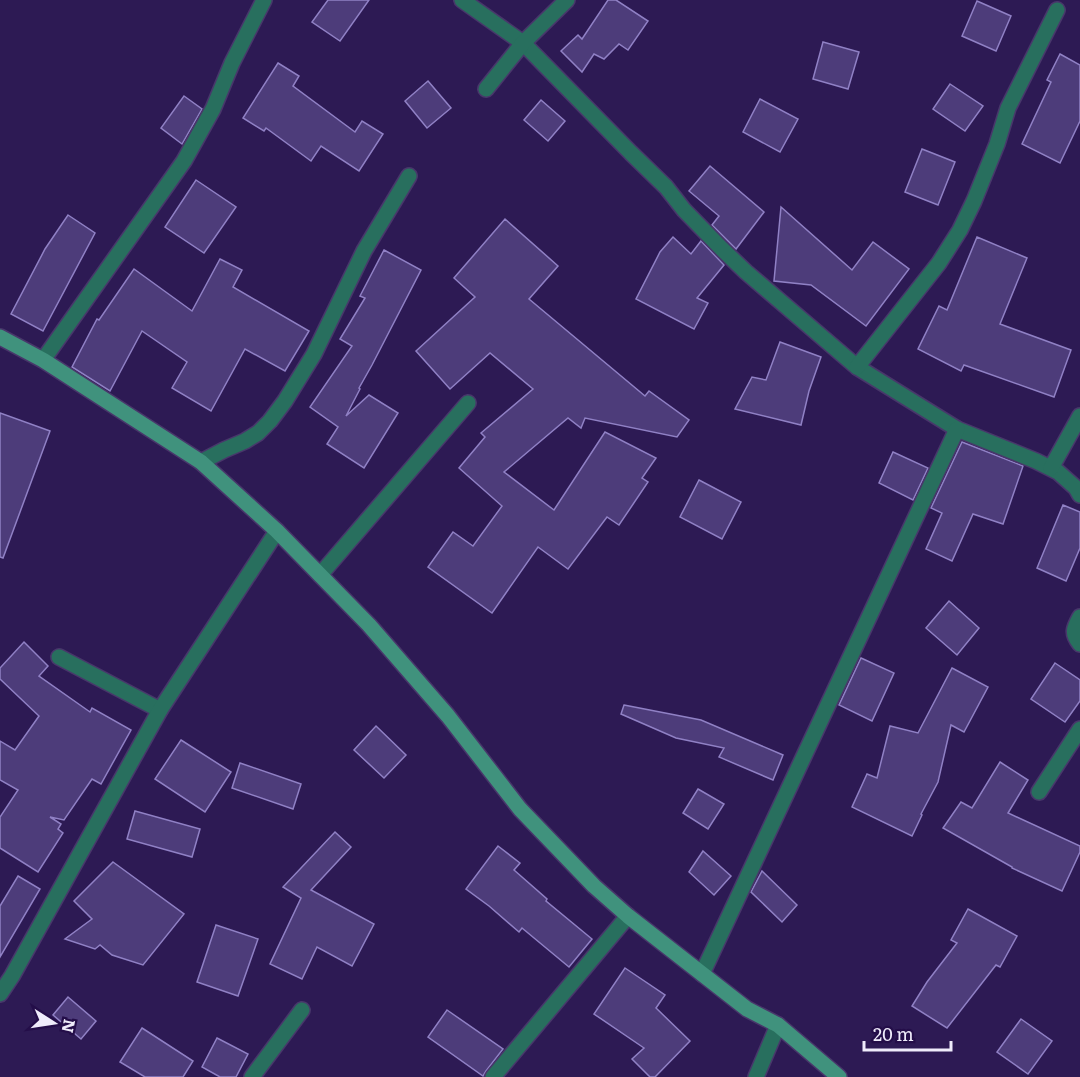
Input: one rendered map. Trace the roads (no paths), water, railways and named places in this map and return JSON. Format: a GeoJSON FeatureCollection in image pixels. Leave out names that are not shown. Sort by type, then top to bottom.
{"type":"FeatureCollection","features":[{"type":"Feature","properties":{"kind":"street"},"geometry":{"type":"LineString","coordinates":[[43,360],[184,161],[213,109],[231,63],[264,0]]}},
{"type":"Feature","properties":{"kind":"street"},"geometry":{"type":"LineString","coordinates":[[462,0],[523,43],[666,187],[698,226],[746,272],[857,368],[957,429],[1051,468],[1076,488],[1080,495]]}},
{"type":"Feature","properties":{"kind":"street"},"geometry":{"type":"LineString","coordinates":[[486,89],[523,43],[567,0]]}},
{"type":"Feature","properties":{"kind":"street"},"geometry":{"type":"LineString","coordinates":[[857,368],[939,263],[960,230],[997,144],[1008,108],[1057,10]]}},
{"type":"Feature","properties":{"kind":"street"},"geometry":{"type":"LineString","coordinates":[[201,462],[258,433],[285,401],[314,354],[364,251],[409,176]]}},
{"type":"Feature","properties":{"kind":"street"},"geometry":{"type":"LineString","coordinates":[[0,337],[43,360],[201,462],[277,531],[369,625],[448,716],[520,809],[594,886],[628,916],[747,1009],[778,1025],[839,1077]]}},
{"type":"Feature","properties":{"kind":"street"},"geometry":{"type":"LineString","coordinates":[[320,575],[468,403]]}},
{"type":"Feature","properties":{"kind":"street"},"geometry":{"type":"LineString","coordinates":[[1051,468],[1080,417]]}},
{"type":"Feature","properties":{"kind":"street"},"geometry":{"type":"LineString","coordinates":[[702,974],[957,429]]}},
{"type":"Feature","properties":{"kind":"street"},"geometry":{"type":"LineString","coordinates":[[0,994],[160,710],[277,531]]}},
{"type":"Feature","properties":{"kind":"street"},"geometry":{"type":"LineString","coordinates":[[1080,617],[1074,628],[1074,636],[1080,644]]}},
{"type":"Feature","properties":{"kind":"street"},"geometry":{"type":"LineString","coordinates":[[59,657],[160,710]]}},
{"type":"Feature","properties":{"kind":"street"},"geometry":{"type":"LineString","coordinates":[[1039,792],[1080,729]]}},
{"type":"Feature","properties":{"kind":"street"},"geometry":{"type":"LineString","coordinates":[[493,1077],[628,916]]}},
{"type":"Feature","properties":{"kind":"street"},"geometry":{"type":"LineString","coordinates":[[252,1077],[302,1010]]}},
{"type":"Feature","properties":{"kind":"street"},"geometry":{"type":"LineString","coordinates":[[756,1077],[778,1025]]}}]}
